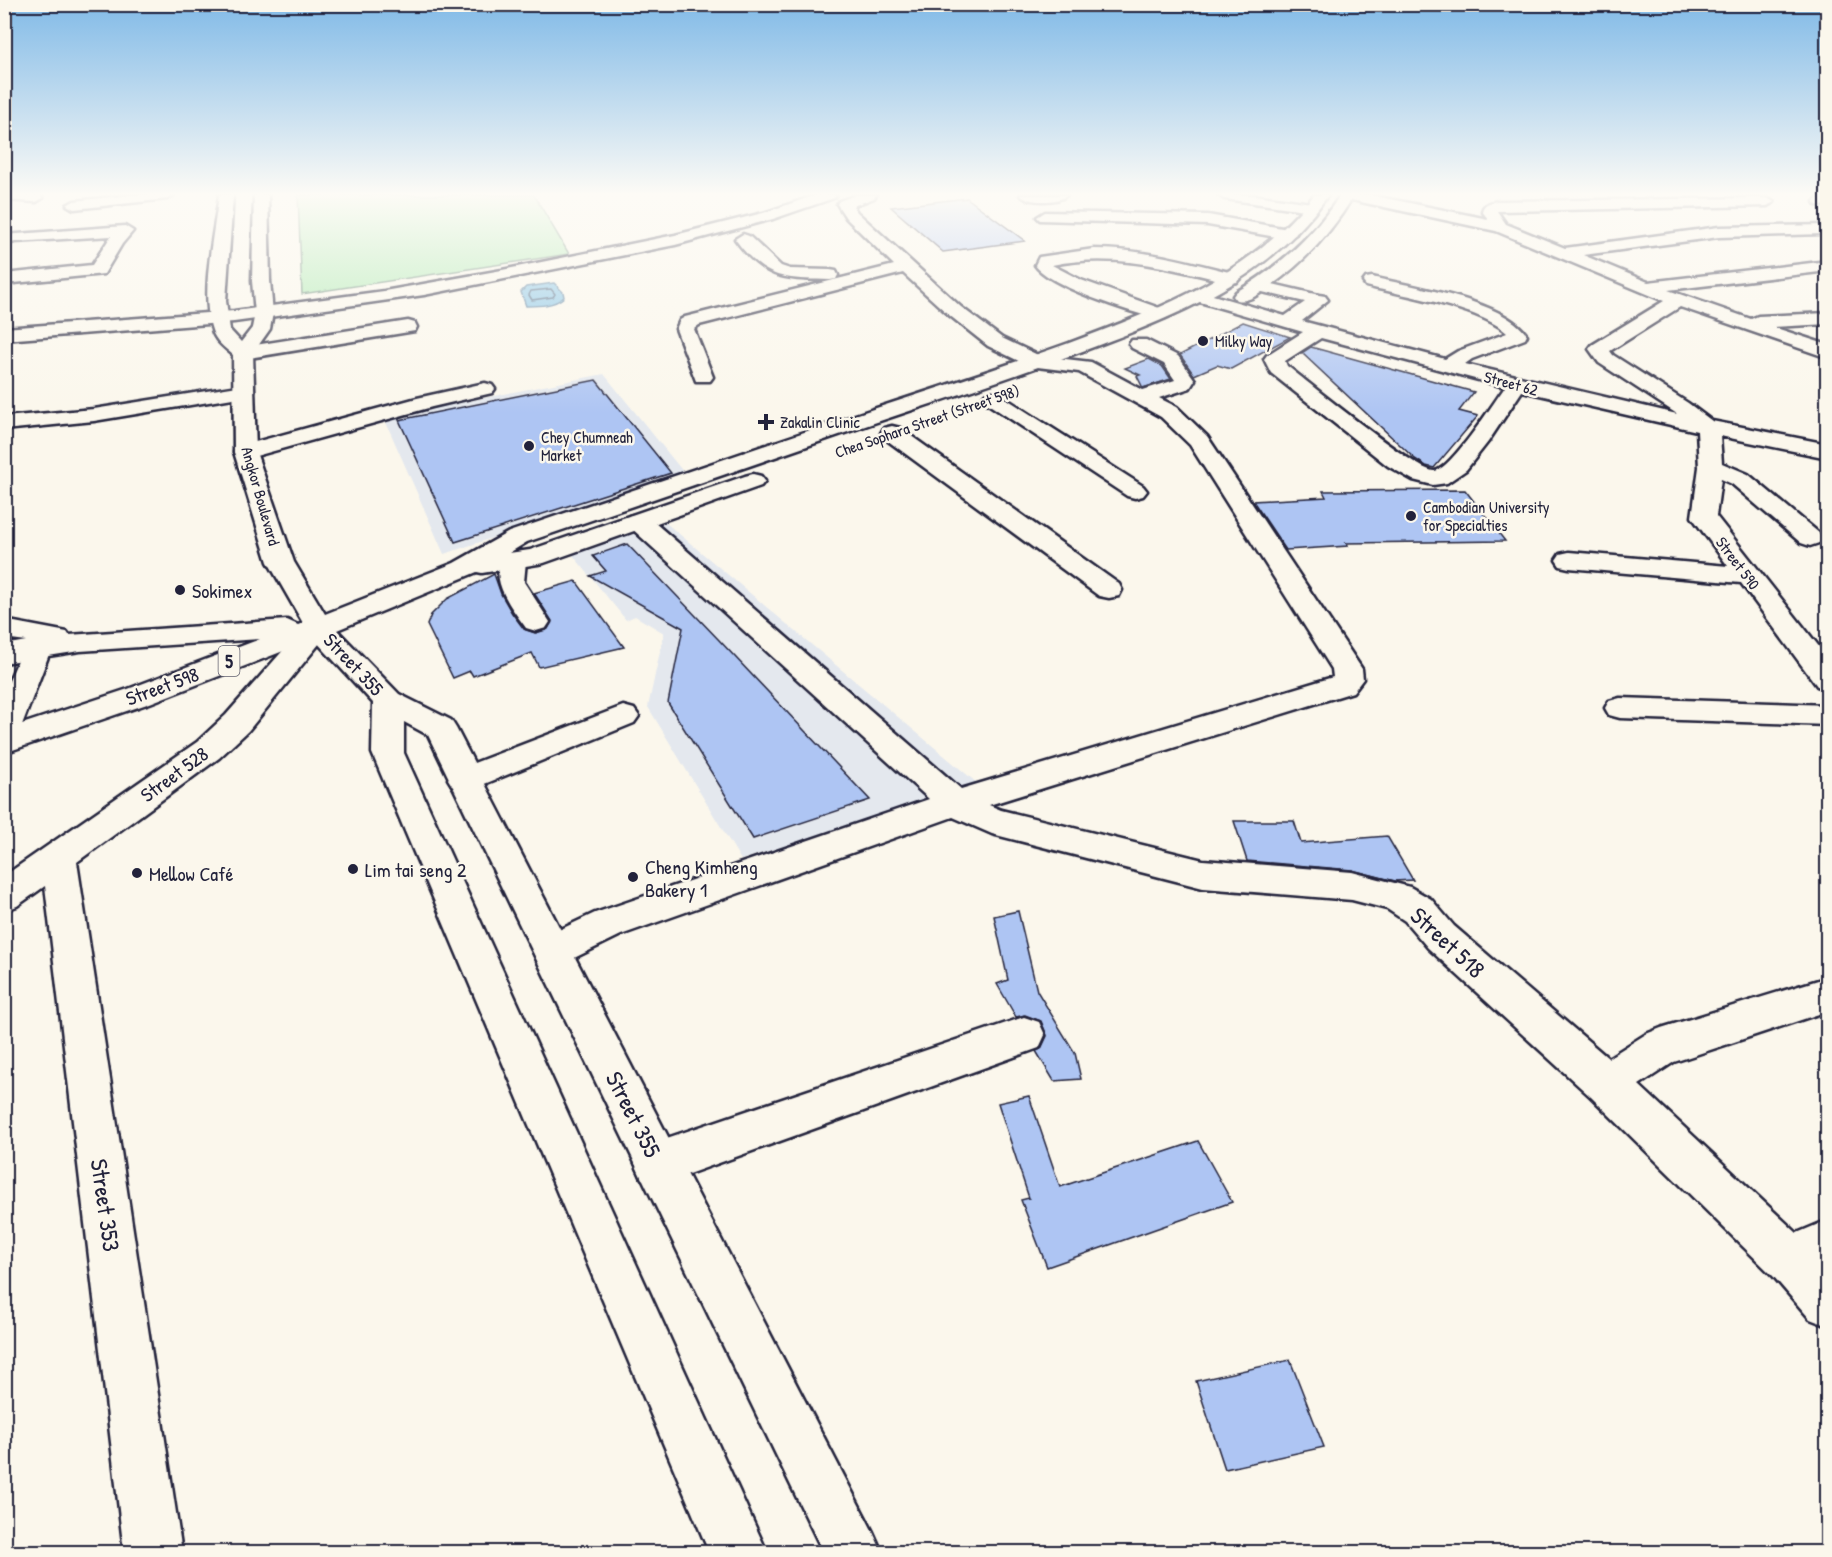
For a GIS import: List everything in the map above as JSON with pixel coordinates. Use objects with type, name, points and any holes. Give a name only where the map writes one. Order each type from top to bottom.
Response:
[{"type":"street","points":[[4,279],[93,272],[102,268]]},
{"type":"street","points":[[220,268],[218,286],[221,333],[243,353]]},
{"type":"street","points":[[243,353],[261,329],[264,313],[261,268]]},
{"type":"street","points":[[4,334],[264,313],[357,300],[534,268]]},
{"type":"street","points":[[773,268],[789,274],[865,276]]},
{"type":"street","points":[[703,377],[685,329],[687,324],[903,268]]},
{"type":"street","points":[[907,268],[955,311],[995,342],[1040,371]]},
{"type":"street","points":[[1045,268],[1075,284],[1159,314]]},
{"type":"street","points":[[1190,268],[1231,278]]},
{"type":"street","name":"Chea Sophara Street (Street 598)","points":[[319,627],[463,569],[518,537],[1040,371],[1199,296],[1247,268]]},
{"type":"street","points":[[1206,315],[1260,286],[1287,268]]},
{"type":"street","points":[[1597,268],[1678,300],[1827,352]]},
{"type":"street","points":[[1644,287],[1813,268]]},
{"type":"street","points":[[1372,282],[1489,313],[1514,325],[1517,330],[1518,335],[1465,355],[1449,366]]},
{"type":"street","points":[[1260,286],[1319,300],[1288,322]]},
{"type":"street","name":"Street 62","points":[[1199,296],[1516,385],[1708,429],[1827,451]]},
{"type":"street","points":[[1678,300],[1599,349],[1606,359],[1681,407],[1708,429]]},
{"type":"street","points":[[1742,322],[1827,318]]},
{"type":"street","points":[[243,353],[408,327]]},
{"type":"street","points":[[1320,330],[1274,359],[1278,369],[1396,461],[1417,474],[1440,478],[1446,476],[1461,463],[1516,385]]},
{"type":"street","name":"Chea Sophara Street (Street 598)","points":[[1040,371],[1084,366],[1157,336]]},
{"type":"street","points":[[1138,345],[1172,360],[1185,380],[1183,384],[1141,397]]},
{"type":"street","name":"Angkor Boulevard","points":[[243,353],[245,452],[281,562],[319,627]]},
{"type":"street","points":[[552,951],[608,924],[955,803],[1341,685],[1348,679],[1347,669],[1199,441],[1169,412],[1084,366]]},
{"type":"street","points":[[245,452],[306,438],[434,400],[485,389]]},
{"type":"street","points":[[4,424],[94,415],[244,391]]},
{"type":"street","name":"Chea Sophara Street (Street 598)","points":[[815,460],[1002,394],[1135,491]]},
{"type":"street","name":"Street 590","points":[[1708,429],[1711,467],[1704,517],[1827,679]]},
{"type":"street","points":[[892,433],[1109,590]]},
{"type":"street","points":[[1711,467],[1740,479],[1810,538]]},
{"type":"street","name":"Chea Sophara Street (Street 598)","points":[[463,569],[535,557],[770,475]]},
{"type":"street","name":"Street 518","points":[[638,521],[955,803],[992,820],[1203,874],[1352,886],[1397,897],[1418,910],[1441,937],[1606,1083],[1809,1252],[1827,1301]]},
{"type":"street","points":[[1569,560],[1748,576]]},
{"type":"street","points":[[513,561],[511,582],[536,622]]},
{"type":"street","points":[[4,654],[80,642],[319,627]]},
{"type":"street","name":"Street 355","points":[[319,627],[388,701],[440,728],[853,1552]]},
{"type":"street","name":"Street 598","points":[[4,742],[139,696],[319,627]]},
{"type":"street","name":"Street 528","points":[[4,896],[208,750],[237,723],[319,627]]},
{"type":"street","points":[[4,629],[80,642]]},
{"type":"street","points":[[4,730],[37,649]]},
{"type":"street","name":"Street 355","points":[[388,701],[388,753],[738,1552]]},
{"type":"street","points":[[1620,708],[1827,715]]},
{"type":"street","points":[[465,778],[623,716]]},
{"type":"street","name":"Street 353","points":[[59,858],[153,1552]]},
{"type":"street","points":[[1606,1083],[1661,1047],[1827,994]]},
{"type":"street","points":[[658,1163],[1024,1035]]},
{"type":"shaded area","name":"Chey Chumneah Market","points":[[604,374],[685,474],[444,554],[384,418]]},
{"type":"shaded area","points":[[666,523],[977,783],[741,860],[648,707],[664,633],[635,616],[626,620],[572,554]]},
{"type":"green space","points":[[301,268],[478,268],[302,294]]},
{"type":"water","points":[[554,283],[563,292],[564,297],[551,304],[526,306],[521,292],[526,287]]},
{"type":"building","points":[[1243,322],[1290,337],[1231,369],[1217,365],[1194,375],[1180,355]]},
{"type":"building","points":[[1311,347],[1474,392],[1459,411],[1478,416],[1434,468],[1426,466],[1415,459],[1302,353]]},
{"type":"building","points":[[1149,359],[1162,366],[1171,379],[1143,388],[1137,376],[1140,375],[1125,368]]},
{"type":"building","name":"Chey Chumneah Market","points":[[596,380],[671,473],[455,542],[399,420]]},
{"type":"building","name":"Cambodian University for Specialties","points":[[1465,490],[1505,541],[1346,543],[1348,546],[1286,550],[1253,501],[1326,497],[1323,491]]},
{"type":"building","points":[[627,544],[870,800],[753,839],[668,703],[683,628],[590,576],[606,571],[593,556]]},
{"type":"building","points":[[494,574],[501,594],[512,613],[524,629],[535,633],[548,629],[552,621],[534,593],[576,581],[624,647],[539,667],[532,653],[473,676],[470,671],[453,678],[427,625],[431,615],[447,599]]},
{"type":"building","points":[[1234,821],[1294,821],[1301,843],[1387,836],[1413,880],[1395,881],[1352,870],[1247,861]]},
{"type":"building","points":[[1018,911],[1037,991],[1075,1053],[1081,1079],[1054,1081],[1036,1051],[1041,1049],[1047,1036],[1041,1021],[1025,1015],[1016,1017],[997,984],[1008,980],[994,916]]},
{"type":"building","points":[[1029,1096],[1060,1187],[1198,1141],[1232,1202],[1047,1267],[1021,1200],[1029,1198],[998,1103]]},
{"type":"building","points":[[1290,1360],[1324,1447],[1225,1469],[1196,1381]]},
{"type":"place","name":"Milky Way","points":[[1203,341]]},
{"type":"place","name":"Zakalin Clinic","points":[[766,422]]},
{"type":"place","name":"Chey Chumneah Market","points":[[529,446]]},
{"type":"place","name":"Cambodian University for Specialties","points":[[1411,516]]},
{"type":"place","name":"Sokimex","points":[[180,590]]},
{"type":"place","name":"Lim tai seng 2","points":[[353,869]]},
{"type":"place","name":"Mellow Café","points":[[137,873]]},
{"type":"place","name":"Cheng Kimheng Bakery 1","points":[[633,877]]}]
